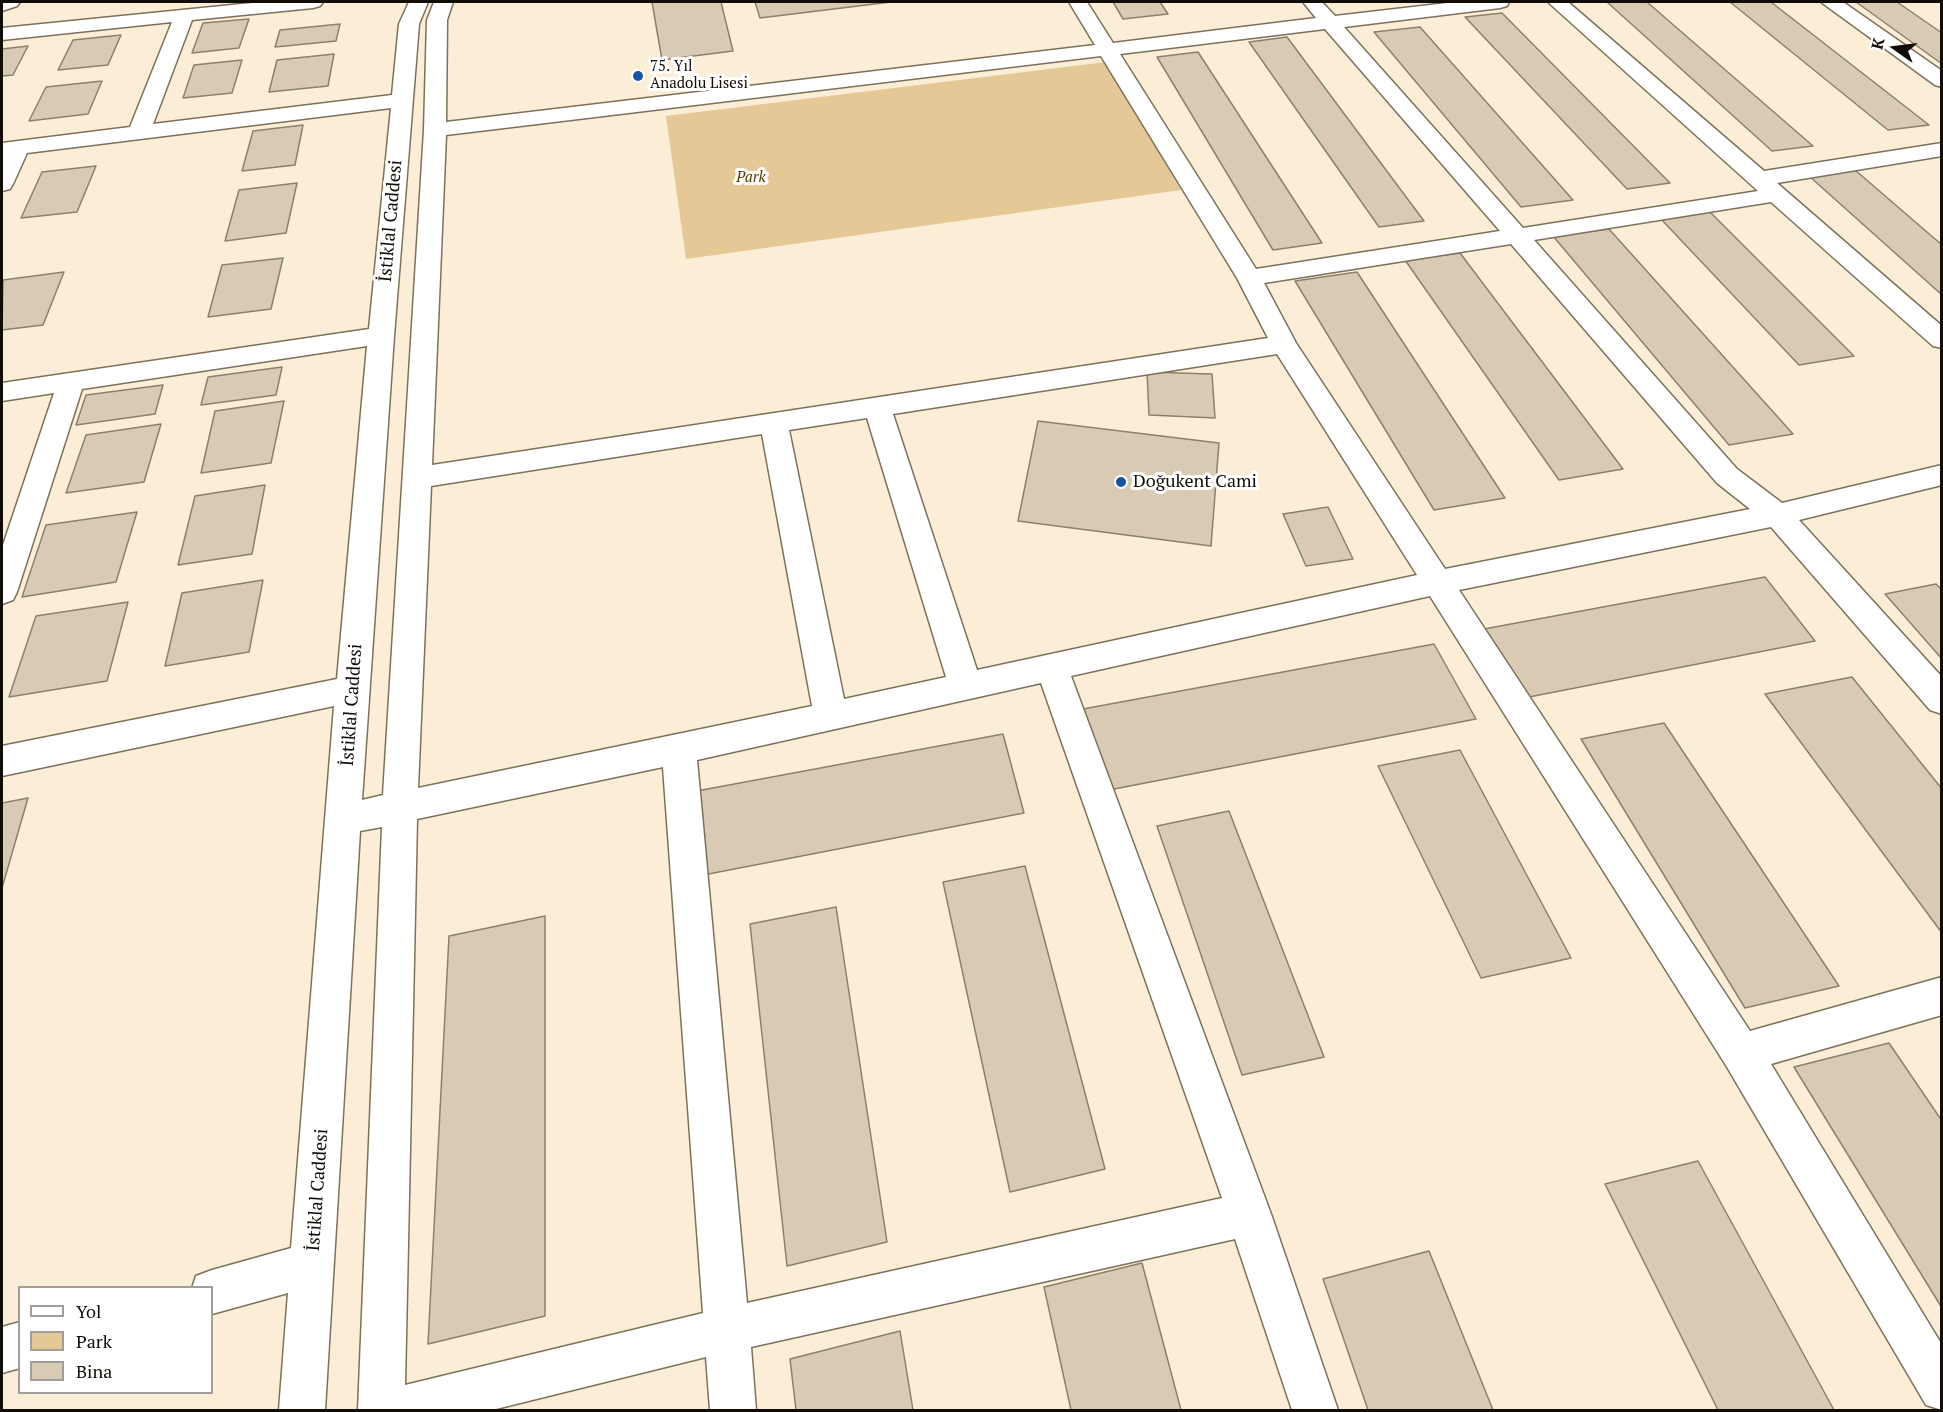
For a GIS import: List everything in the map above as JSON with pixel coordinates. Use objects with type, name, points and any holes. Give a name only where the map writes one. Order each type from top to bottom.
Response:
[{"type":"street","points":[[2,5],[10,2]]},
{"type":"street","points":[[2,34],[313,2]]},
{"type":"street","name":"İstiklal Caddesi","points":[[302,1410],[352,689],[381,336],[410,24],[418,2]]},
{"type":"street","name":"İstiklal Caddesi","points":[[381,1410],[400,808],[435,130],[437,20],[443,2]]},
{"type":"street","points":[[1078,2],[1249,278],[1284,344],[1741,1053],[1941,1389]]},
{"type":"street","points":[[1312,2],[1519,235],[1727,476],[1777,515],[1941,700]]},
{"type":"street","points":[[435,130],[1108,51],[1500,2]]},
{"type":"street","points":[[1557,2],[1941,340]]},
{"type":"street","points":[[1831,2],[1941,81]]},
{"type":"street","points":[[139,132],[184,16]]},
{"type":"street","points":[[2,184],[10,148],[402,100]]},
{"type":"street","points":[[1249,278],[1519,235],[1767,187],[1941,149]]},
{"type":"street","points":[[2,393],[381,336]]},
{"type":"street","points":[[417,478],[1284,344]]},
{"type":"street","points":[[2,591],[72,382]]},
{"type":"street","points":[[877,407],[966,687]]},
{"type":"street","points":[[774,423],[831,716]]},
{"type":"street","points":[[344,819],[1052,669],[1439,582],[1777,515],[1941,475]]},
{"type":"street","points":[[1052,669],[1250,1214],[1315,1410]]},
{"type":"street","points":[[2,761],[352,689]]},
{"type":"street","points":[[678,749],[733,1410]]},
{"type":"street","points":[[1741,1053],[1941,996]]},
{"type":"street","points":[[400,1410],[725,1330],[1250,1214]]},
{"type":"street","points":[[213,1292],[313,1264]]},
{"type":"street","points":[[2,1350],[18,1346]]},
{"type":"green space","name":"Park","points":[[1106,62],[1181,190],[686,259],[666,116]]},
{"type":"building","points":[[652,2],[721,2],[733,51],[662,60]]},
{"type":"building","points":[[755,2],[891,2],[760,18]]},
{"type":"building","points":[[1113,2],[1160,2],[1168,14],[1123,19]]},
{"type":"building","points":[[1607,2],[1647,2],[1813,146],[1772,151]]},
{"type":"building","points":[[1730,2],[1771,2],[1929,125],[1888,130]]},
{"type":"building","points":[[1856,2],[1897,2],[1942,33],[1942,64]]},
{"type":"building","points":[[1502,13],[1670,183],[1627,189],[1465,17]]},
{"type":"building","points":[[249,19],[239,48],[192,53],[203,23]]},
{"type":"building","points":[[340,24],[336,41],[275,47],[280,30]]},
{"type":"building","points":[[1420,27],[1573,200],[1521,207],[1374,32]]},
{"type":"building","points":[[121,35],[108,65],[58,70],[73,40]]},
{"type":"building","points":[[1287,37],[1424,221],[1379,227],[1249,42]]},
{"type":"building","points":[[28,46],[13,75],[2,76],[2,49]]},
{"type":"building","points":[[1198,52],[1322,243],[1273,250],[1157,57]]},
{"type":"building","points":[[334,54],[328,86],[269,92],[277,60]]},
{"type":"building","points":[[242,60],[232,93],[183,98],[194,65]]},
{"type":"building","points":[[102,81],[88,114],[29,121],[46,87]]},
{"type":"building","points":[[303,125],[295,165],[242,171],[253,131]]},
{"type":"building","points":[[96,166],[77,212],[21,218],[42,172]]},
{"type":"building","points":[[1855,170],[1942,245],[1942,295],[1809,176]]},
{"type":"building","points":[[297,183],[286,233],[225,241],[239,190]]},
{"type":"building","points":[[1709,211],[1854,356],[1799,365],[1660,218]]},
{"type":"building","points":[[1609,229],[1793,434],[1729,445],[1553,236]]},
{"type":"building","points":[[1460,253],[1623,469],[1559,480],[1405,260]]},
{"type":"building","points":[[283,258],[271,309],[208,317],[222,265]]},
{"type":"building","points":[[64,272],[43,325],[2,330],[3,280]]},
{"type":"building","points":[[1357,272],[1505,498],[1434,510],[1295,281]]},
{"type":"building","points":[[282,367],[276,395],[201,405],[208,377]]},
{"type":"building","points":[[1147,372],[1212,374],[1215,418],[1149,415]]},
{"type":"building","points":[[163,385],[155,414],[76,425],[86,395]]},
{"type":"building","points":[[284,401],[271,463],[201,473],[215,411]]},
{"type":"building","name":"Doğukent Cami","points":[[1038,421],[1219,443],[1211,546],[1018,521]]},
{"type":"building","points":[[161,424],[144,482],[66,493],[86,435]]},
{"type":"building","points":[[265,485],[252,554],[178,565],[195,496]]},
{"type":"building","points":[[1328,507],[1353,559],[1306,566],[1283,514]]},
{"type":"building","points":[[137,512],[116,582],[22,597],[46,525]]},
{"type":"building","points":[[1765,577],[1815,641],[1524,698],[1484,629]]},
{"type":"building","points":[[263,580],[249,652],[165,666],[182,593]]},
{"type":"building","points":[[1936,584],[1942,590],[1942,659],[1885,594]]},
{"type":"building","points":[[128,602],[107,681],[9,697],[36,616]]},
{"type":"building","points":[[1434,644],[1476,719],[1109,790],[1083,709]]},
{"type":"building","points":[[1852,677],[1942,789],[1942,933],[1765,694]]},
{"type":"building","points":[[1664,723],[1839,986],[1745,1008],[1581,739]]},
{"type":"building","points":[[1003,734],[1024,813],[693,877],[686,793]]},
{"type":"building","points":[[1460,750],[1571,958],[1481,978],[1378,766]]},
{"type":"building","points":[[28,798],[2,888],[2,803]]},
{"type":"building","points":[[1229,811],[1324,1057],[1242,1075],[1157,826]]},
{"type":"building","points":[[1025,866],[1105,1169],[1010,1192],[943,882]]},
{"type":"building","points":[[836,907],[887,1242],[787,1266],[750,924]]},
{"type":"building","points":[[545,916],[545,1316],[428,1344],[449,936]]},
{"type":"building","points":[[1889,1043],[1942,1121],[1942,1308],[1794,1067]]},
{"type":"building","points":[[1698,1161],[1834,1410],[1718,1410],[1605,1184]]},
{"type":"building","points":[[1429,1251],[1493,1410],[1368,1410],[1323,1279]]},
{"type":"building","points":[[1142,1263],[1181,1410],[1071,1410],[1044,1287]]},
{"type":"building","points":[[900,1331],[913,1410],[796,1410],[790,1359]]},
{"type":"place","name":"75. Yıl Anadolu Lisesi","points":[[638,76]]},
{"type":"place","name":"Doğukent Cami","points":[[1121,482]]}]
